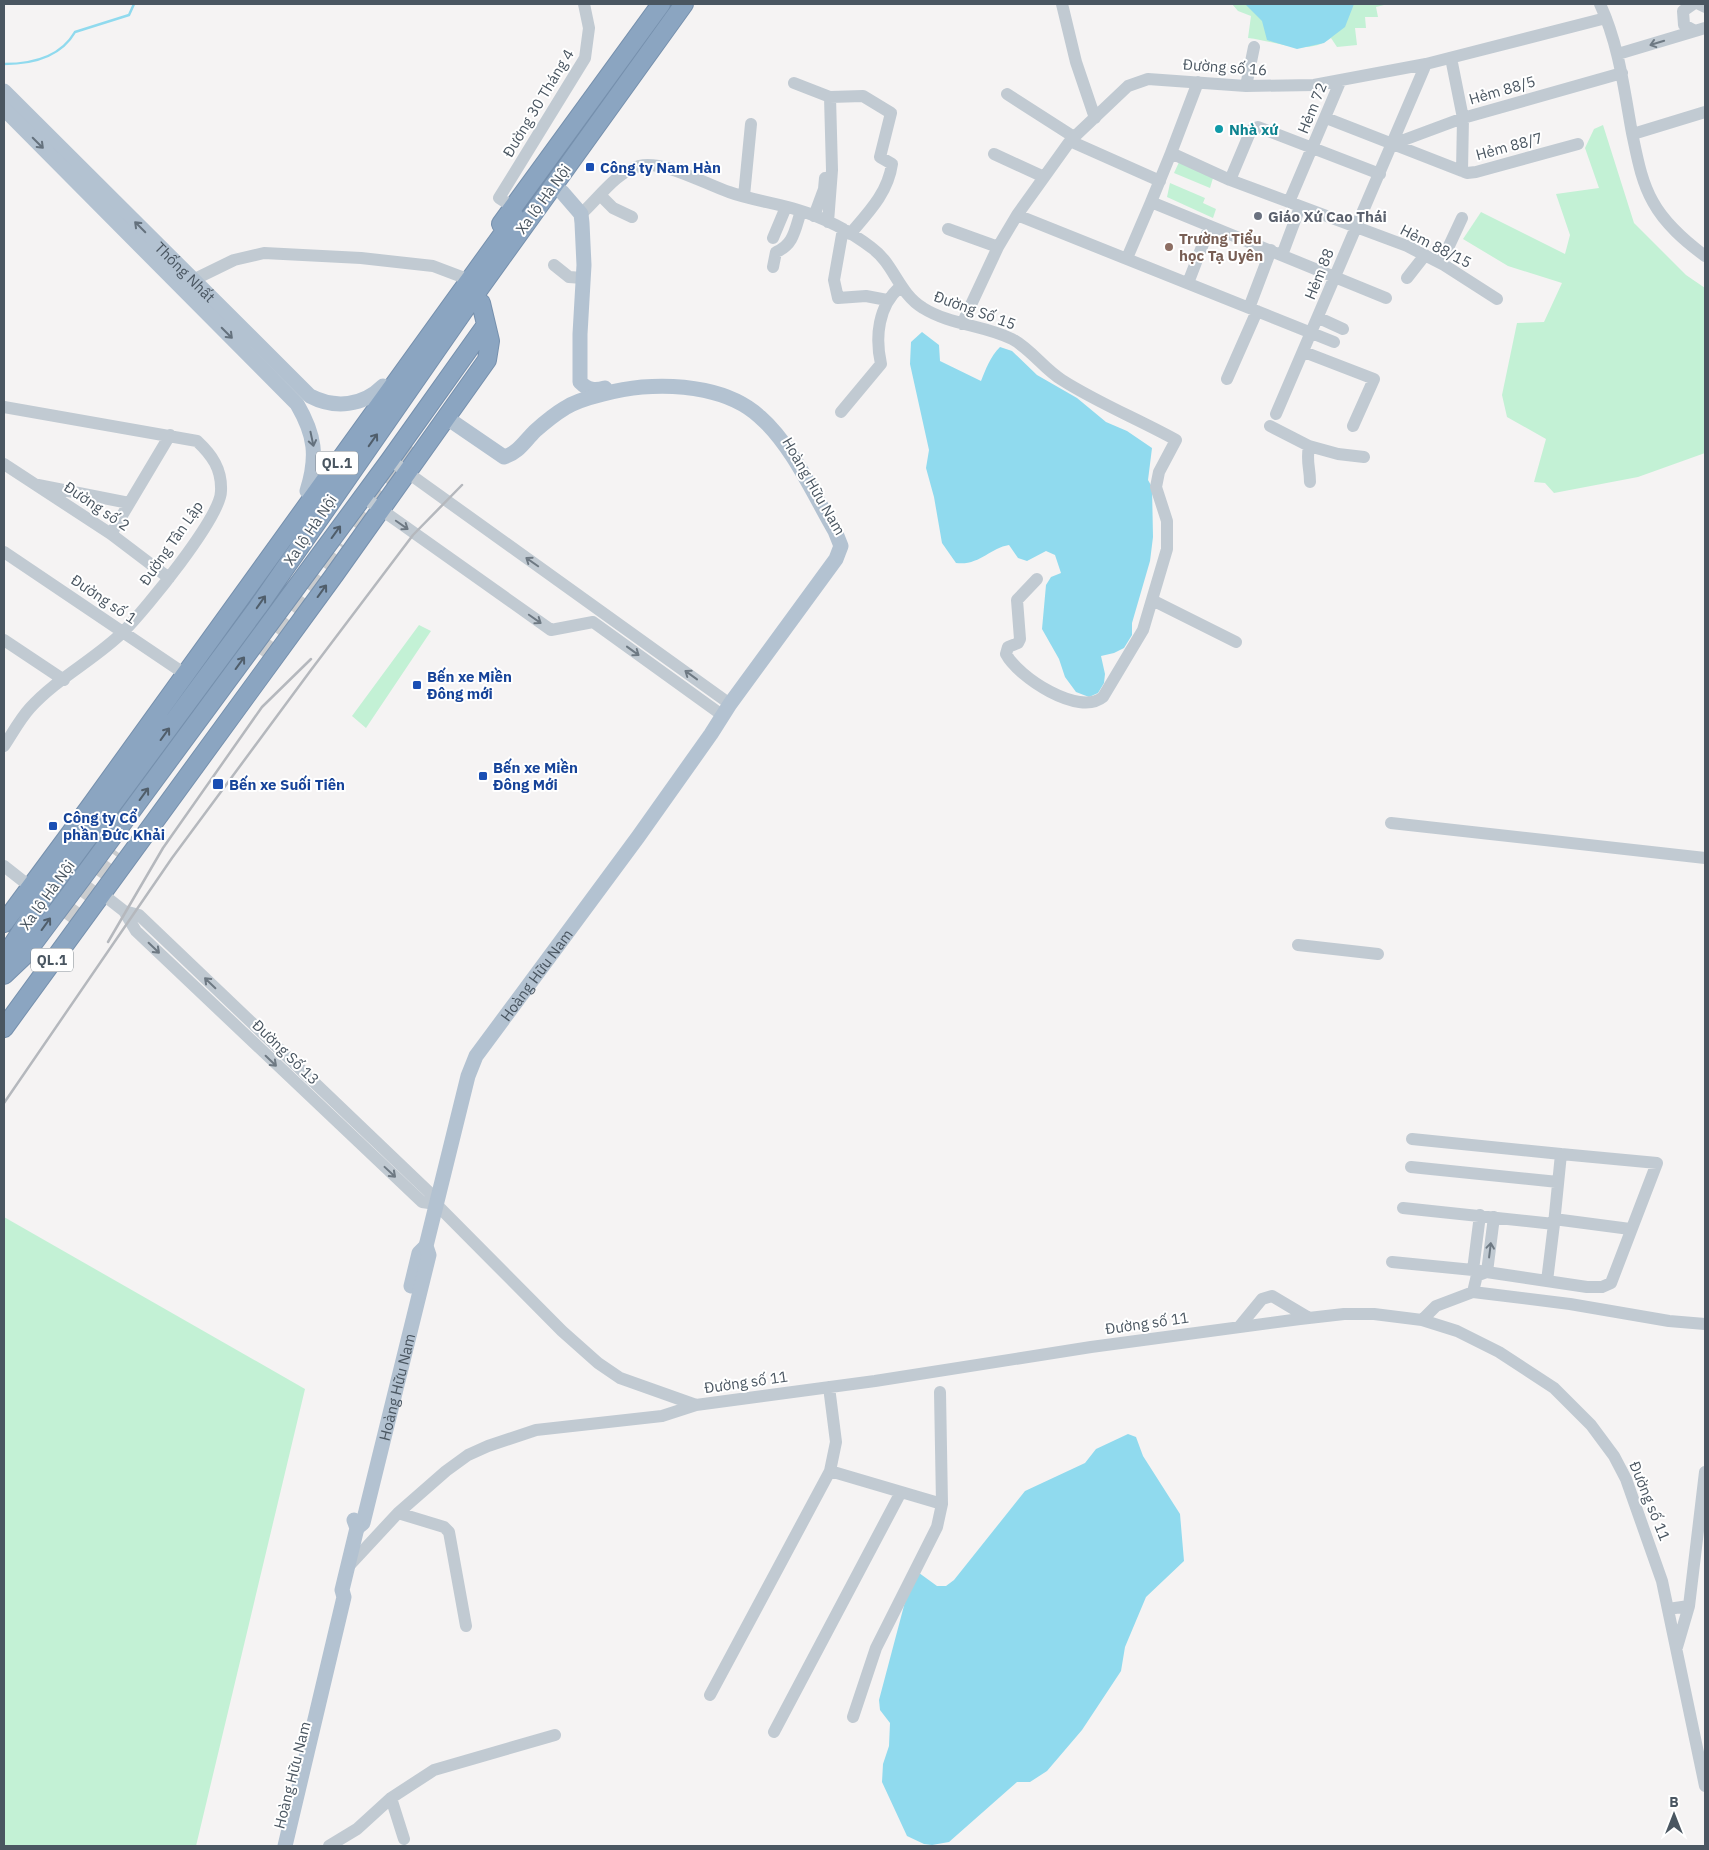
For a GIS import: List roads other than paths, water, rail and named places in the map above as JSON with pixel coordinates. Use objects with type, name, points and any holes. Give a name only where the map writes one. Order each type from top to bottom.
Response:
[{"type":"highway","name":"Xa lộ Hà Nội","points":[[4,958],[39,904],[258,607],[472,289],[517,208],[661,4]]},
{"type":"highway","name":"Xa lộ Hà Nội","points":[[517,208],[670,4]]},
{"type":"highway","name":"Xa lộ Hà Nội","points":[[584,152],[684,4]]},
{"type":"highway","name":"Xa lộ Hà Nội","points":[[256,567],[307,491],[472,289],[558,188],[698,4]]},
{"type":"highway","name":"Xa lộ Hà Nội","points":[[4,923],[256,567],[346,445],[383,386],[472,289]]},
{"type":"highway","name":"QL.1","points":[[4,1028],[487,360],[488,333],[472,289]]},
{"type":"highway","name":"Xa lộ Hà Nội","points":[[4,975],[23,957],[362,496],[488,333]]},
{"type":"highway","points":[[417,443],[488,333]]},
{"type":"highway","points":[[343,545],[356,528]]},
{"type":"highway","points":[[119,853],[262,656]]},
{"type":"highway","name":"Xa lộ Hà Nội","points":[[4,908],[181,672]]},
{"type":"highway","points":[[67,866],[101,893]]},
{"type":"highway","name":"QL.1","points":[[4,1013],[69,922]]},
{"type":"main road","name":"Thống Nhất","points":[[6,101],[194,280],[294,391],[313,441],[314,461],[307,491]]},
{"type":"main road","name":"Thống Nhất","points":[[6,101],[294,391],[317,400],[340,405],[364,400],[383,386]]},
{"type":"main road","points":[[558,188],[581,214]]},
{"type":"main road","name":"Hoàng Hữu Nam","points":[[581,214],[583,278],[580,382],[587,389],[597,390],[634,381],[680,380],[726,391],[746,399],[764,413],[792,443],[845,536],[847,546],[841,562],[728,720],[712,734]]},
{"type":"main road","name":"Hoàng Hữu Nam","points":[[285,1846],[344,1597],[342,1590],[357,1528],[354,1521],[416,1263],[419,1253],[426,1246],[468,1076],[476,1056],[712,734],[726,710],[836,559],[841,546],[839,538],[786,449],[760,416],[742,404],[703,390],[680,386],[636,388],[584,399],[565,408],[536,430],[514,454],[504,457],[446,418]]},
{"type":"main road","name":"Hoàng Hữu Nam","points":[[275,1846],[336,1595],[342,1590]]},
{"type":"street","name":"Đường 30 Tháng 4","points":[[517,208],[499,198],[585,58],[588,28],[584,4]]},
{"type":"street","points":[[1062,4],[1076,62],[1095,118]]},
{"type":"street","points":[[1600,4],[1618,54],[1638,162],[1652,201],[1681,237],[1705,256]]},
{"type":"street","points":[[1693,4],[1683,11],[1682,20],[1687,28],[1700,29]]},
{"type":"street","points":[[1701,4],[1705,7]]},
{"type":"street","name":"Đường số 16","points":[[962,324],[998,247],[1017,215],[1044,177],[1072,139],[1128,86],[1140,80],[1168,79],[1246,86],[1301,86],[1340,82],[1451,58],[1606,18]]},
{"type":"street","points":[[1618,54],[1700,29]]},
{"type":"street","points":[[1246,86],[1254,47]]},
{"type":"street","points":[[1451,58],[1463,118],[1462,171]]},
{"type":"street","name":"Hẻm 88","points":[[1276,414],[1319,318],[1356,227],[1394,144],[1426,64]]},
{"type":"street","name":"Hẻm 88/5","points":[[1394,144],[1463,118],[1622,73]]},
{"type":"street","points":[[1127,258],[1152,202],[1198,82]]},
{"type":"street","name":"Hẻm 72","points":[[1227,379],[1340,82]]},
{"type":"street","points":[[794,83],[830,97],[863,96],[890,111],[892,118],[880,157],[893,166],[884,191],[846,231],[834,280],[838,298],[866,296],[887,300]]},
{"type":"street","points":[[1007,94],[1072,139],[1160,181]]},
{"type":"street","points":[[828,222],[832,170],[830,97]]},
{"type":"street","points":[[1633,134],[1705,112]]},
{"type":"street","name":"Hẻm 88/7","points":[[1326,118],[1462,171],[1476,172],[1578,144]]},
{"type":"street","points":[[744,196],[751,124]]},
{"type":"street","points":[[1230,180],[1254,128],[1262,128],[1380,174]]},
{"type":"street","points":[[994,154],[1044,177]]},
{"type":"street","name":"Hẻm 88/15","points":[[1171,154],[1230,180],[1425,255],[1441,263],[1497,299]]},
{"type":"street","name":"Đường Số 15","points":[[581,214],[621,176],[639,166],[646,165],[671,170],[744,196],[801,211],[846,231],[874,250],[884,259],[900,287],[921,308],[962,324],[1013,340],[1050,372],[1083,393],[1176,440],[1157,480],[1157,496],[1167,521],[1167,549],[1143,630],[1103,697],[1093,703],[1084,703],[1048,691],[1022,672],[1006,654],[1008,647],[1018,642],[1020,638],[1017,600],[1037,579]]},
{"type":"street","points":[[814,216],[824,189],[825,173]]},
{"type":"street","points":[[601,196],[613,208],[632,217]]},
{"type":"street","points":[[1152,202],[1386,298]]},
{"type":"street","points":[[774,238],[786,207]]},
{"type":"street","points":[[773,267],[776,252],[786,248],[790,242],[801,211]]},
{"type":"street","points":[[1017,215],[1334,342]]},
{"type":"street","points":[[1441,263],[1462,218]]},
{"type":"street","points":[[1188,283],[1210,226]]},
{"type":"street","points":[[948,229],[998,247]]},
{"type":"street","points":[[194,280],[234,260],[264,253],[362,258],[433,266],[472,289]]},
{"type":"street","points":[[1407,278],[1425,255]]},
{"type":"street","points":[[554,265],[569,277],[583,278]]},
{"type":"street","points":[[841,412],[881,364],[878,342],[880,325],[887,300],[900,287]]},
{"type":"street","points":[[1319,318],[1343,329]]},
{"type":"street","points":[[1304,352],[1374,379],[1352,426]]},
{"type":"street","name":"Đường Tân Lập","points":[[4,407],[197,441],[210,452],[217,464],[222,493],[214,512],[170,578],[124,631],[30,708],[4,746]]},
{"type":"street","points":[[1270,426],[1309,446],[1338,454],[1364,457]]},
{"type":"street","points":[[111,534],[170,435]]},
{"type":"street","points":[[1309,446],[1306,461],[1310,470],[1310,482]]},
{"type":"street","points":[[390,460],[726,710]]},
{"type":"street","name":"Đường số 2","points":[[4,464],[111,534],[170,578]]},
{"type":"street","points":[[34,484],[129,503]]},
{"type":"street","points":[[362,496],[550,630],[594,622],[726,710]]},
{"type":"street","name":"Đường số 1","points":[[4,552],[124,631],[181,672]]},
{"type":"street","points":[[1152,600],[1236,642]]},
{"type":"street","points":[[4,640],[64,680]]},
{"type":"street","points":[[1391,823],[1705,858]]},
{"type":"street","points":[[4,866],[24,881]]},
{"type":"street","name":"Đường Số 13","points":[[101,893],[124,911],[140,915],[430,1193],[436,1204],[562,1331],[598,1364],[620,1378],[696,1405]]},
{"type":"street","name":"Đường Số 13","points":[[124,911],[131,926],[422,1202],[436,1204]]},
{"type":"street","points":[[1298,945],[1378,954]]},
{"type":"street","points":[[219,1011],[228,1000]]},
{"type":"street","points":[[1392,1262],[1602,1287],[1611,1283],[1630,1229],[1657,1164],[1412,1139]]},
{"type":"street","points":[[1547,1281],[1561,1154]]},
{"type":"street","points":[[1411,1167],[1558,1182]]},
{"type":"street","points":[[1403,1208],[1630,1229]]},
{"type":"street","points":[[1479,1272],[1480,1215]]},
{"type":"street","points":[[1473,1292],[1494,1217]]},
{"type":"street","points":[[1570,1304],[1588,1286]]},
{"type":"street","points":[[1422,1320],[1436,1306],[1473,1292],[1570,1304],[1669,1321],[1705,1324]]},
{"type":"street","points":[[1239,1327],[1266,1296],[1272,1296],[1309,1318]]},
{"type":"street","name":"Đường số 11","points":[[347,1568],[421,1491],[468,1455],[504,1440],[536,1430],[662,1416],[696,1405],[829,1387],[1091,1347],[1309,1318],[1344,1314],[1374,1314],[1422,1320],[1457,1331],[1499,1352],[1554,1388],[1591,1425],[1614,1456],[1626,1479],[1656,1563],[1677,1649],[1705,1786]]},
{"type":"street","points":[[710,1695],[830,1471],[836,1442],[829,1387]]},
{"type":"street","points":[[853,1717],[876,1648],[937,1527],[942,1504],[940,1392]]},
{"type":"street","points":[[830,1471],[942,1504]]},
{"type":"street","points":[[1677,1649],[1689,1606],[1705,1472]]},
{"type":"street","points":[[774,1732],[901,1492]]},
{"type":"street","points":[[398,1513],[444,1527],[449,1532],[466,1626]]},
{"type":"street","points":[[357,1528],[366,1535],[377,1536]]},
{"type":"street","points":[[1668,1609],[1689,1606]]},
{"type":"street","points":[[329,1846],[357,1829],[391,1798],[434,1770],[555,1735]]},
{"type":"street","points":[[391,1798],[404,1839]]},
{"type":"water","points":[[1245,4],[1354,4],[1345,27],[1324,43],[1297,49],[1267,40],[1262,21]]},
{"type":"water","points":[[922,332],[939,345],[940,361],[981,381],[991,359],[1000,347],[1012,351],[1037,375],[1077,398],[1106,422],[1127,431],[1152,448],[1148,480],[1152,487],[1153,537],[1150,561],[1132,623],[1132,635],[1124,648],[1101,656],[1105,674],[1104,683],[1098,693],[1089,697],[1076,692],[1065,677],[1059,659],[1042,629],[1046,585],[1051,577],[1061,573],[1055,555],[1046,551],[1027,561],[1018,558],[1009,545],[971,562],[956,563],[942,543],[934,497],[926,468],[929,450],[910,364],[911,342]]},
{"type":"water","points":[[1128,1434],[1136,1437],[1143,1456],[1180,1514],[1184,1561],[1146,1597],[1125,1647],[1121,1671],[1082,1730],[1047,1771],[1030,1782],[1017,1782],[949,1842],[932,1845],[924,1844],[907,1836],[882,1782],[883,1764],[889,1746],[890,1723],[880,1710],[879,1700],[915,1570],[937,1586],[946,1586],[954,1580],[1025,1491],[1085,1463],[1096,1449]]},
{"type":"waterway","points":[[4,64],[34,61],[53,54],[69,41],[75,32],[129,15],[134,4]]},
{"type":"tunnel","points":[[356,528],[417,443]]},
{"type":"tunnel","points":[[262,656],[343,545]]},
{"type":"tunnel","points":[[69,922],[119,853]]},
{"type":"railway","points":[[4,1103],[172,858],[311,670],[413,535],[462,485]]},
{"type":"railway","points":[[108,942],[163,848],[262,707],[311,659]]},
{"type":"place","name":"Nhà xứ","points":[[1219,129]]},
{"type":"place","name":"Công ty Nam Hàn","points":[[590,167]]},
{"type":"place","name":"Giáo Xứ Cao Thái","points":[[1258,216]]},
{"type":"place","name":"Trường Tiểu học Tạ Uyên","points":[[1169,247]]},
{"type":"place","name":"Bến xe Miền Đông mới","points":[[417,685]]},
{"type":"place","name":"Bến xe Miền Đông Mới","points":[[483,776]]},
{"type":"place","name":"Bến xe Suối Tiên","points":[[218,784]]},
{"type":"place","name":"Công ty Cổ phần Đức Khải","points":[[53,826]]}]
